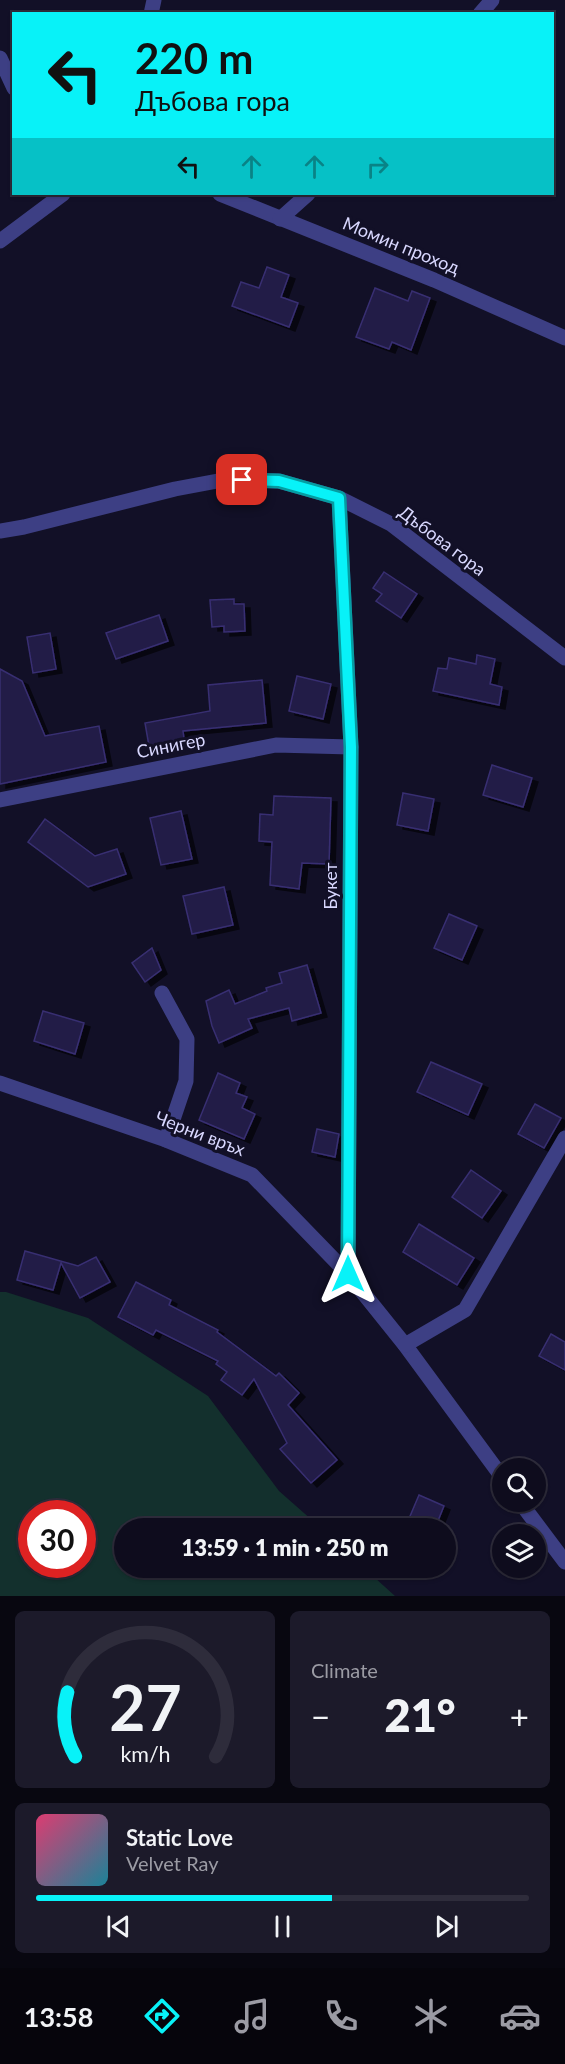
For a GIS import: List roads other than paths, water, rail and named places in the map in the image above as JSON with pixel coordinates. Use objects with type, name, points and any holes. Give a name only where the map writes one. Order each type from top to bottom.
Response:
[{"type":"street","points":[[482,12],[492,0]]},
{"type":"street","points":[[0,58],[12,84]]},
{"type":"street","points":[[0,241],[60,195]]},
{"type":"street","name":"Момин проход","points":[[222,195],[434,280],[565,338]]},
{"type":"street","points":[[280,219],[307,195]]},
{"type":"street","name":"Дъбова гора","points":[[0,531],[175,489],[223,480],[279,481],[339,498],[391,524],[565,658]]},
{"type":"street","name":"Букет","points":[[339,498],[351,747],[348,1274]]},
{"type":"street","name":"Синигер","points":[[0,800],[276,745],[351,747]]},
{"type":"street","points":[[162,993],[187,1039],[186,1081],[166,1140]]},
{"type":"street","name":"Черни връх","points":[[0,1083],[166,1140],[252,1175],[348,1274],[405,1345],[492,1464]]},
{"type":"street","points":[[405,1345],[465,1310],[565,1138]]},
{"type":"street","points":[[528,1512],[565,1562]]}]
